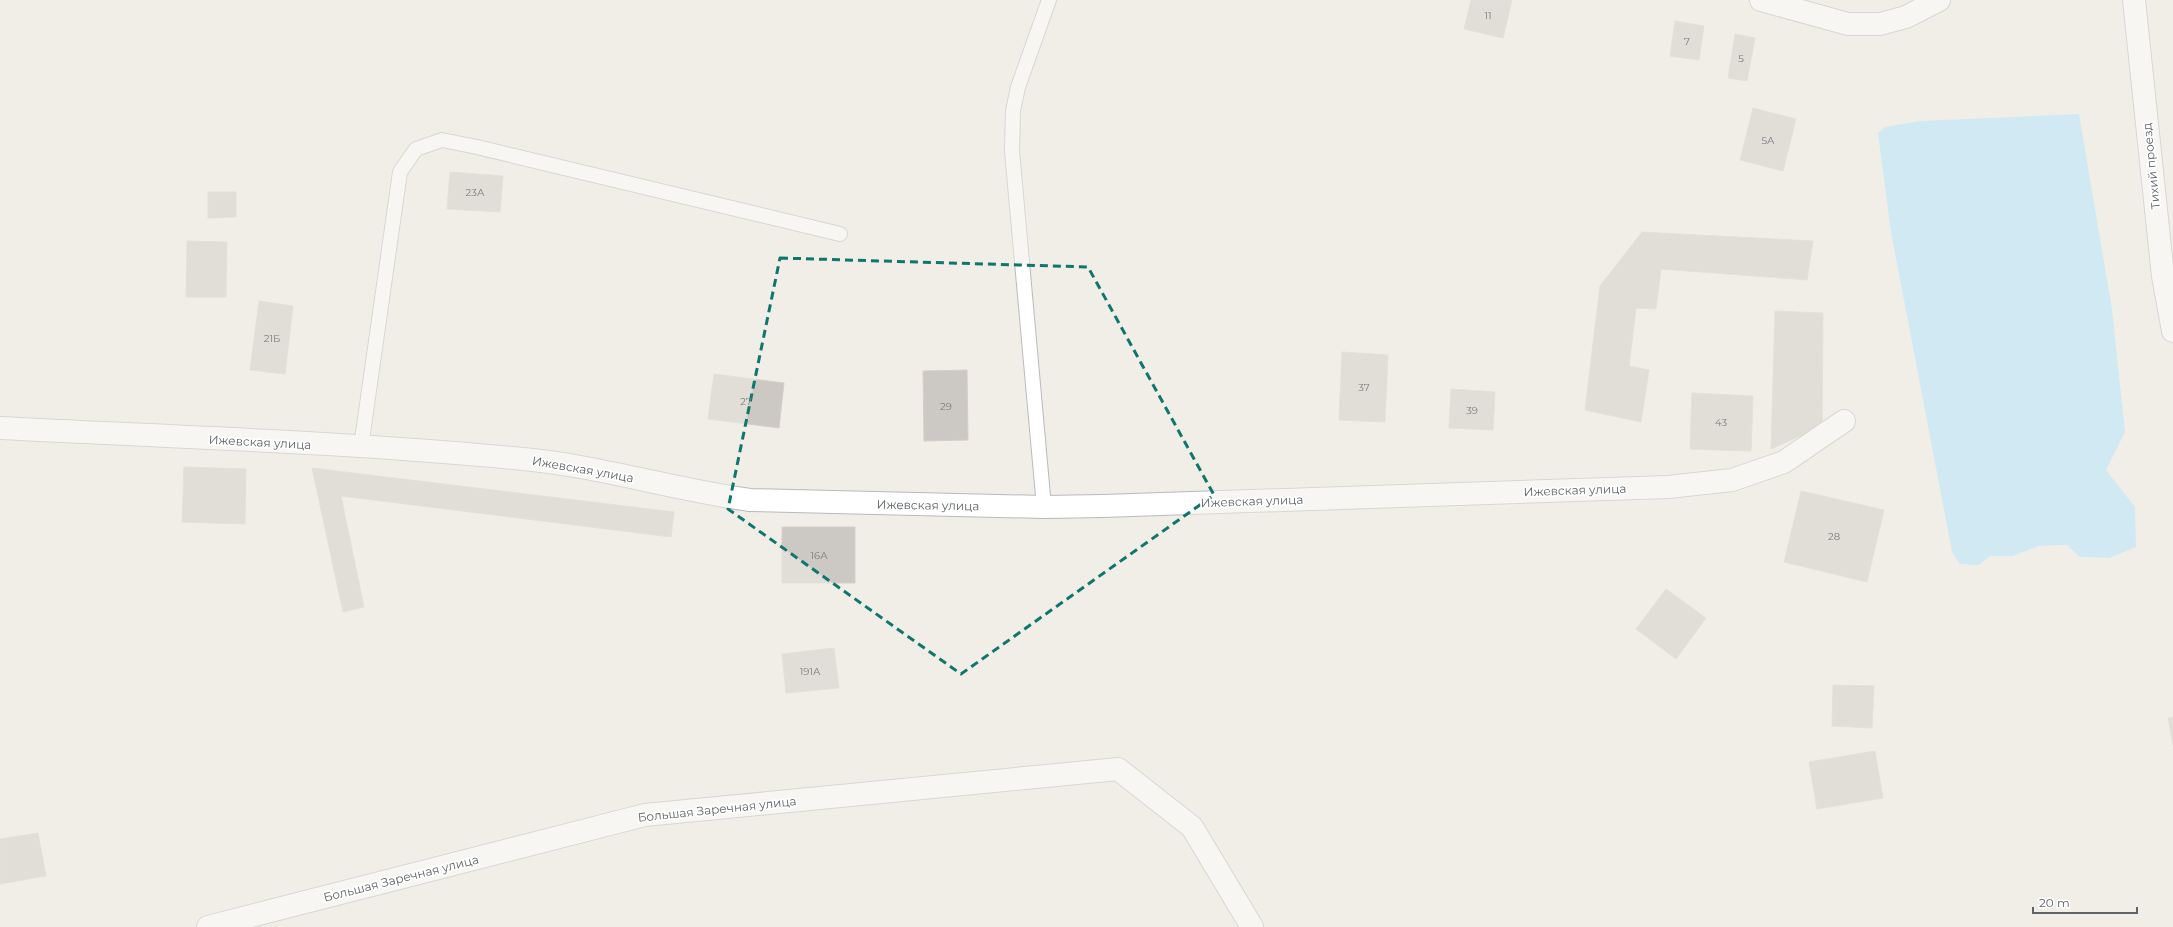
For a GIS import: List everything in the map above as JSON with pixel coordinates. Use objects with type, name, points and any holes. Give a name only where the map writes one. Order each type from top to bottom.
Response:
[{"type":"street","points":[[1761,0],[1848,24],[1880,24],[1906,17],[1939,0]]},
{"type":"street","name":"Тихий проезд","points":[[2134,0],[2162,276],[2173,331]]},
{"type":"street","name":"Ижевская улица","points":[[0,428],[361,447],[524,459],[604,470],[702,493],[750,500],[1044,507],[1668,487],[1732,480],[1784,462],[1844,421]]},
{"type":"street","name":"Большая Заречная улица","points":[[208,927],[645,815],[1118,769],[1192,827],[1252,927]]},
{"type":"lane","points":[[1044,507],[1012,151],[1013,111],[1018,87],[1048,0]]},
{"type":"lane","points":[[361,447],[400,172],[416,149],[442,140],[477,147],[840,234]]},
{"type":"highlighted area","points":[[780,258],[1088,267],[1214,495],[961,674],[728,509]]},
{"type":"water","points":[[2079,114],[2112,309],[2125,432],[2106,470],[2135,507],[2136,547],[2109,558],[2080,557],[2067,545],[2038,546],[2013,556],[1990,556],[1979,565],[1960,564],[1952,552],[1891,232],[1878,133],[1885,127],[1920,121]]},
{"type":"building","points":[[1471,0],[1512,0],[1503,38],[1464,29]]},
{"type":"building","points":[[1675,21],[1704,26],[1699,60],[1670,56]]},
{"type":"building","points":[[1735,34],[1755,38],[1747,81],[1728,78]]},
{"type":"building","points":[[1753,108],[1796,119],[1783,171],[1740,160]]},
{"type":"building","points":[[450,172],[503,176],[500,212],[447,209]]},
{"type":"building","points":[[208,192],[236,192],[236,217],[208,218]]},
{"type":"building","points":[[1642,232],[1813,241],[1807,280],[1661,269],[1656,309],[1636,308],[1629,366],[1649,370],[1641,422],[1585,410],[1600,286]]},
{"type":"building","points":[[187,241],[227,242],[226,297],[186,297]]},
{"type":"building","points":[[259,301],[293,306],[285,374],[250,370]]},
{"type":"building","points":[[1775,311],[1823,313],[1822,426],[1771,449]]},
{"type":"building","points":[[1342,352],[1388,355],[1385,422],[1339,420]]},
{"type":"building","points":[[967,370],[968,440],[924,441],[923,371]]},
{"type":"building","points":[[714,374],[784,383],[779,428],[708,419]]},
{"type":"building","points":[[1451,389],[1495,392],[1493,430],[1449,428]]},
{"type":"building","points":[[1692,393],[1753,396],[1751,451],[1690,449]]},
{"type":"building","points":[[184,467],[246,469],[245,524],[182,522]]},
{"type":"building","points":[[312,468],[674,512],[671,537],[341,496],[364,607],[343,612]]},
{"type":"building","points":[[1801,491],[1884,510],[1867,582],[1784,562]]},
{"type":"building","points":[[782,527],[855,527],[855,583],[782,583]]},
{"type":"building","points":[[1666,589],[1706,618],[1676,659],[1636,629]]},
{"type":"building","points":[[834,648],[839,688],[786,693],[782,654]]},
{"type":"building","points":[[1833,685],[1874,686],[1872,728],[1832,726]]},
{"type":"building","points":[[2173,717],[2173,745],[2168,718]]},
{"type":"building","points":[[1875,751],[1883,798],[1817,809],[1809,762]]},
{"type":"building","points":[[38,833],[46,876],[0,884],[0,839]]}]
